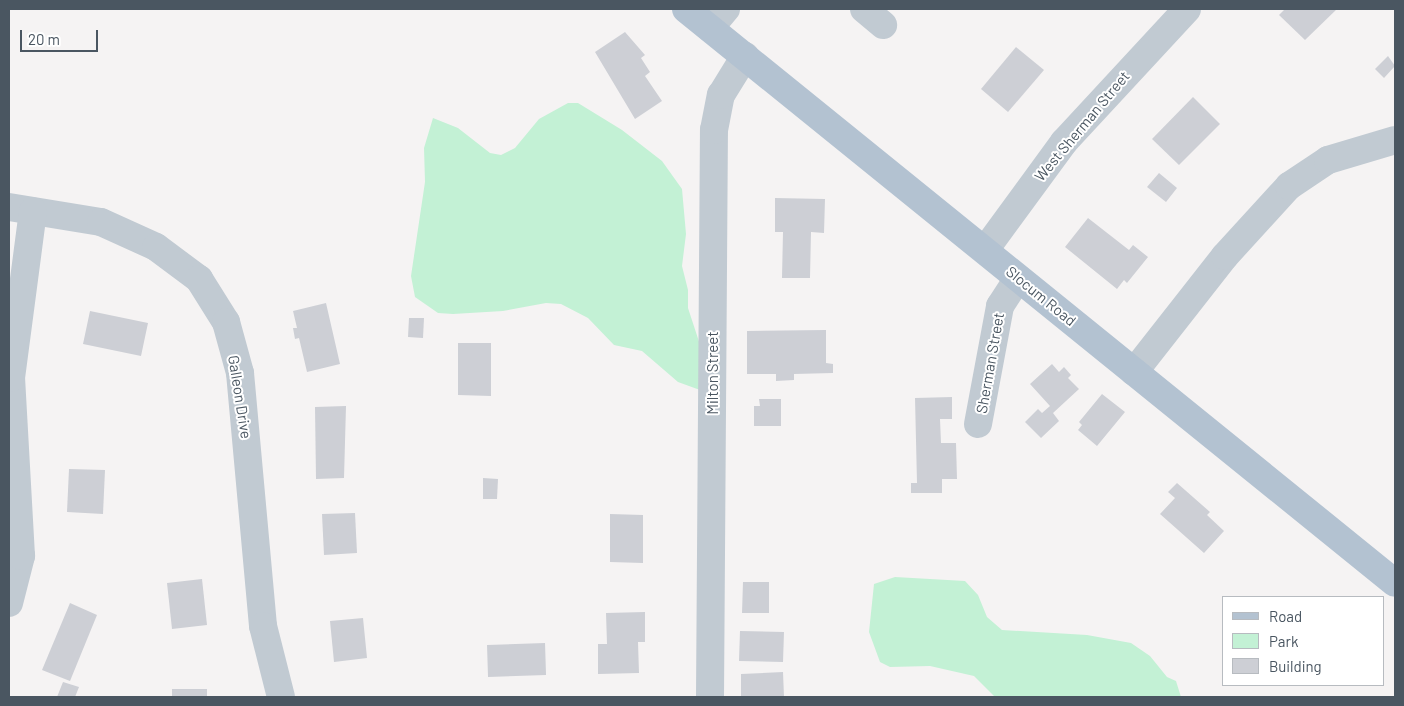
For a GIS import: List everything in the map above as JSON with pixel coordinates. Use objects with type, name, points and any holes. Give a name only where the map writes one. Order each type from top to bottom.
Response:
[{"type":"main road","name":"Slocum Road","points":[[686,9],[718,18],[745,56],[1395,583]]},
{"type":"street","name":"West Sherman Street","points":[[985,250],[1064,142],[1187,9]]},
{"type":"street","name":"Milton Street","points":[[710,697],[714,130],[722,95],[745,56]]},
{"type":"street","points":[[1134,372],[1225,256],[1289,186],[1328,160],[1395,140]]},
{"type":"street","points":[[9,603],[21,556],[11,378],[21,209]]},
{"type":"street","name":"Galleon Drive","points":[[21,209],[101,222],[156,247],[199,280],[226,322],[240,373],[263,626],[281,697]]},
{"type":"street","name":"Sherman Street","points":[[978,424],[1000,306],[1018,278]]},
{"type":"green space","points":[[568,103],[578,103],[622,130],[662,161],[682,189],[686,234],[682,266],[688,290],[688,308],[707,366],[700,390],[678,382],[642,351],[614,345],[588,318],[561,304],[546,303],[503,311],[453,314],[438,313],[415,297],[411,276],[425,182],[424,148],[433,118],[458,128],[490,153],[501,155],[515,148],[539,119]]},
{"type":"green space","points":[[895,577],[965,581],[978,595],[987,617],[1002,630],[1087,635],[1131,643],[1150,656],[1167,677],[1176,681],[1181,697],[995,697],[974,676],[930,666],[890,667],[880,662],[869,632],[874,584]]},
{"type":"building","points":[[1285,9],[1337,9],[1305,40],[1279,15]]},
{"type":"building","points":[[625,32],[645,55],[641,58],[650,72],[645,76],[662,101],[635,119],[595,52]]},
{"type":"building","points":[[1016,47],[1044,70],[1008,112],[981,89]]},
{"type":"building","points":[[1388,56],[1395,66],[1384,78],[1375,69]]},
{"type":"building","points":[[1193,97],[1220,124],[1179,165],[1152,139]]},
{"type":"building","points":[[1159,173],[1177,188],[1166,202],[1147,187]]},
{"type":"building","points":[[775,198],[825,199],[824,233],[811,232],[810,278],[782,278],[783,232],[775,232]]},
{"type":"building","points":[[1088,218],[1129,250],[1133,245],[1148,257],[1127,283],[1124,280],[1117,289],[1065,247]]},
{"type":"building","points":[[326,303],[340,364],[307,372],[299,338],[295,339],[293,328],[297,328],[293,311]]},
{"type":"building","points":[[90,311],[148,323],[141,356],[83,344]]},
{"type":"building","points":[[409,318],[424,318],[423,338],[408,337]]},
{"type":"building","points":[[826,330],[826,363],[833,364],[833,373],[794,374],[794,380],[776,381],[776,374],[747,374],[747,331]]},
{"type":"building","points":[[458,343],[491,343],[491,396],[458,395]]},
{"type":"building","points":[[1052,364],[1059,372],[1064,367],[1071,375],[1068,378],[1079,389],[1053,413],[1059,421],[1041,438],[1025,422],[1038,409],[1042,413],[1050,406],[1030,384]]},
{"type":"building","points":[[1102,394],[1125,412],[1097,446],[1078,430],[1082,425],[1079,422]]},
{"type":"building","points":[[952,397],[952,419],[940,419],[941,443],[956,443],[957,479],[942,479],[942,493],[911,493],[911,483],[917,483],[915,398]]},
{"type":"building","points":[[759,399],[781,399],[781,426],[754,426],[754,406],[760,406]]},
{"type":"building","points":[[346,406],[344,478],[316,479],[315,407]]},
{"type":"building","points":[[69,469],[105,470],[103,514],[67,512]]},
{"type":"building","points":[[483,478],[498,479],[497,499],[483,499]]},
{"type":"building","points":[[1177,483],[1210,512],[1207,515],[1224,531],[1204,553],[1160,514],[1175,498],[1168,492]]},
{"type":"building","points":[[355,513],[357,553],[324,555],[322,514]]},
{"type":"building","points":[[610,514],[643,515],[643,563],[610,562]]},
{"type":"building","points":[[202,579],[207,625],[172,629],[167,583]]},
{"type":"building","points":[[743,582],[769,582],[769,613],[742,613]]},
{"type":"building","points":[[70,603],[97,615],[70,681],[42,670]]},
{"type":"building","points":[[645,612],[645,642],[638,642],[639,673],[598,674],[598,644],[607,644],[606,613]]},
{"type":"building","points":[[363,618],[367,658],[334,662],[330,621]]},
{"type":"building","points":[[740,631],[784,632],[783,662],[739,661]]},
{"type":"building","points":[[545,643],[546,675],[488,677],[487,645]]},
{"type":"building","points":[[783,672],[784,697],[741,696],[741,674]]},
{"type":"building","points":[[63,682],[79,687],[75,697],[57,697]]},
{"type":"building","points":[[172,689],[207,689],[207,697],[172,697]]}]
